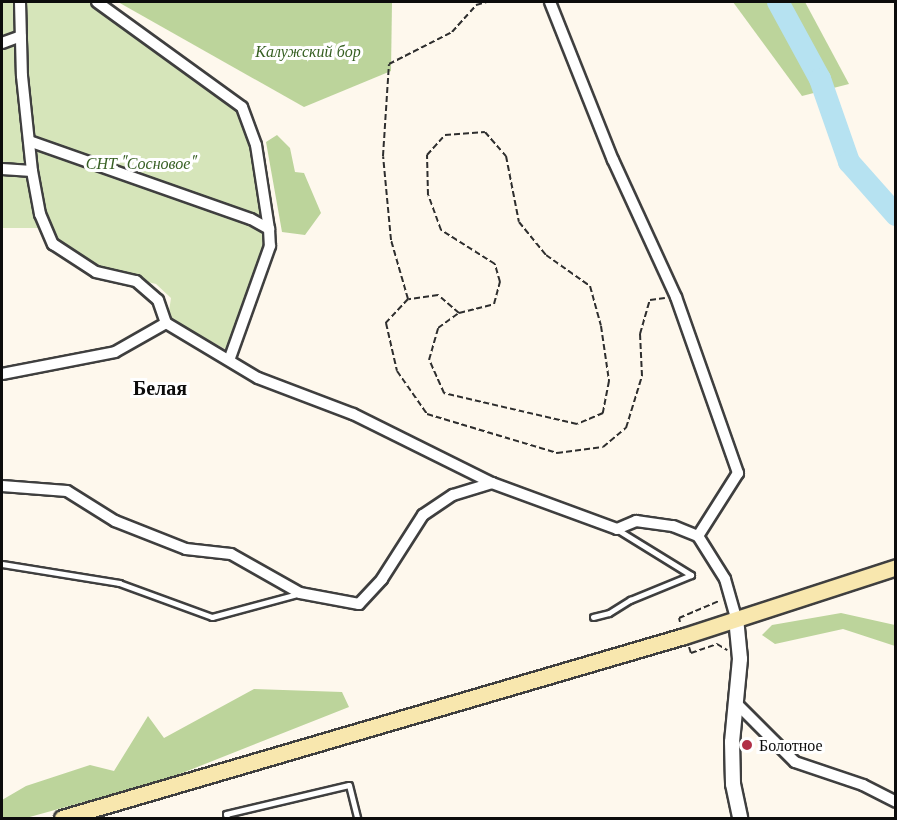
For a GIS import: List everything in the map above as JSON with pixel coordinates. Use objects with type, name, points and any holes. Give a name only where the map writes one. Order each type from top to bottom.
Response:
[{"type":"main road","points":[[62,819],[684,636],[853,579],[896,567]]},
{"type":"street","points":[[20,2],[32,171],[40,213],[53,244],[96,272],[136,280],[158,300],[166,323],[230,358],[258,378],[353,414],[492,483],[617,529],[636,521],[673,526],[698,536],[725,579],[736,618],[740,659],[735,702],[733,784],[740,819]]},
{"type":"street","points":[[97,2],[242,107],[256,145],[270,246],[230,358]]},
{"type":"street","points":[[550,2],[613,160],[676,297],[738,473],[698,536]]},
{"type":"street","points":[[2,42],[21,36]]},
{"type":"street","points":[[29,141],[251,219],[268,229]]},
{"type":"street","points":[[2,169],[32,171]]},
{"type":"street","points":[[2,374],[115,352],[166,323]]},
{"type":"street","points":[[2,486],[67,491],[116,521],[186,549],[231,554],[300,593],[359,604],[382,579],[423,515],[453,495],[492,483]]},
{"type":"street","points":[[735,702],[795,762],[863,785],[896,802]]},
{"type":"lane","points":[[593,617],[609,613],[630,600],[691,575],[617,529]]},
{"type":"lane","points":[[2,564],[119,583],[212,617],[300,593]]},
{"type":"lane","points":[[227,819],[226,814],[348,785],[357,819]]},
{"type":"path","points":[[408,299],[391,240],[383,156],[389,64],[452,32],[476,5],[487,2]]},
{"type":"path","points":[[485,132],[506,156],[519,222],[546,255],[590,286],[601,326],[609,381],[603,413],[577,424],[444,393],[429,360],[438,328],[459,313],[494,304],[500,282],[495,264],[441,230],[428,195],[427,154],[445,135],[485,132]]},
{"type":"path","points":[[459,313],[438,295],[408,299],[386,323],[397,371],[427,414],[557,453],[603,447],[626,428],[642,376],[640,334],[650,300],[676,297]]},
{"type":"path","points":[[719,591],[719,601],[679,618],[691,653],[717,644],[729,651]]},
{"type":"green space","name":"СНТ \"Сосновое\"","points":[[2,2],[100,2],[216,79],[251,116],[274,226],[227,350],[168,318],[171,298],[156,284],[98,270],[45,228],[2,228]]},
{"type":"green space","name":"Калужский бор","points":[[118,2],[392,2],[391,71],[304,107]]},
{"type":"green space","points":[[733,2],[805,2],[849,84],[802,96]]},
{"type":"green space","points":[[277,135],[290,148],[295,172],[304,173],[321,213],[305,235],[282,232],[266,142]]},
{"type":"green space","points":[[841,613],[895,625],[895,646],[843,629],[775,644],[762,635],[772,625]]},
{"type":"green space","points":[[254,689],[342,692],[349,707],[167,779],[26,818],[2,818],[2,800],[26,786],[90,765],[114,771],[148,716],[164,738]]},
{"type":"waterway","points":[[778,2],[820,79],[849,162],[896,215]]},
{"type":"place","name":"Болотное","points":[[747,745]]},
{"type":"district","name":"Белая","points":[[160,388]]}]
